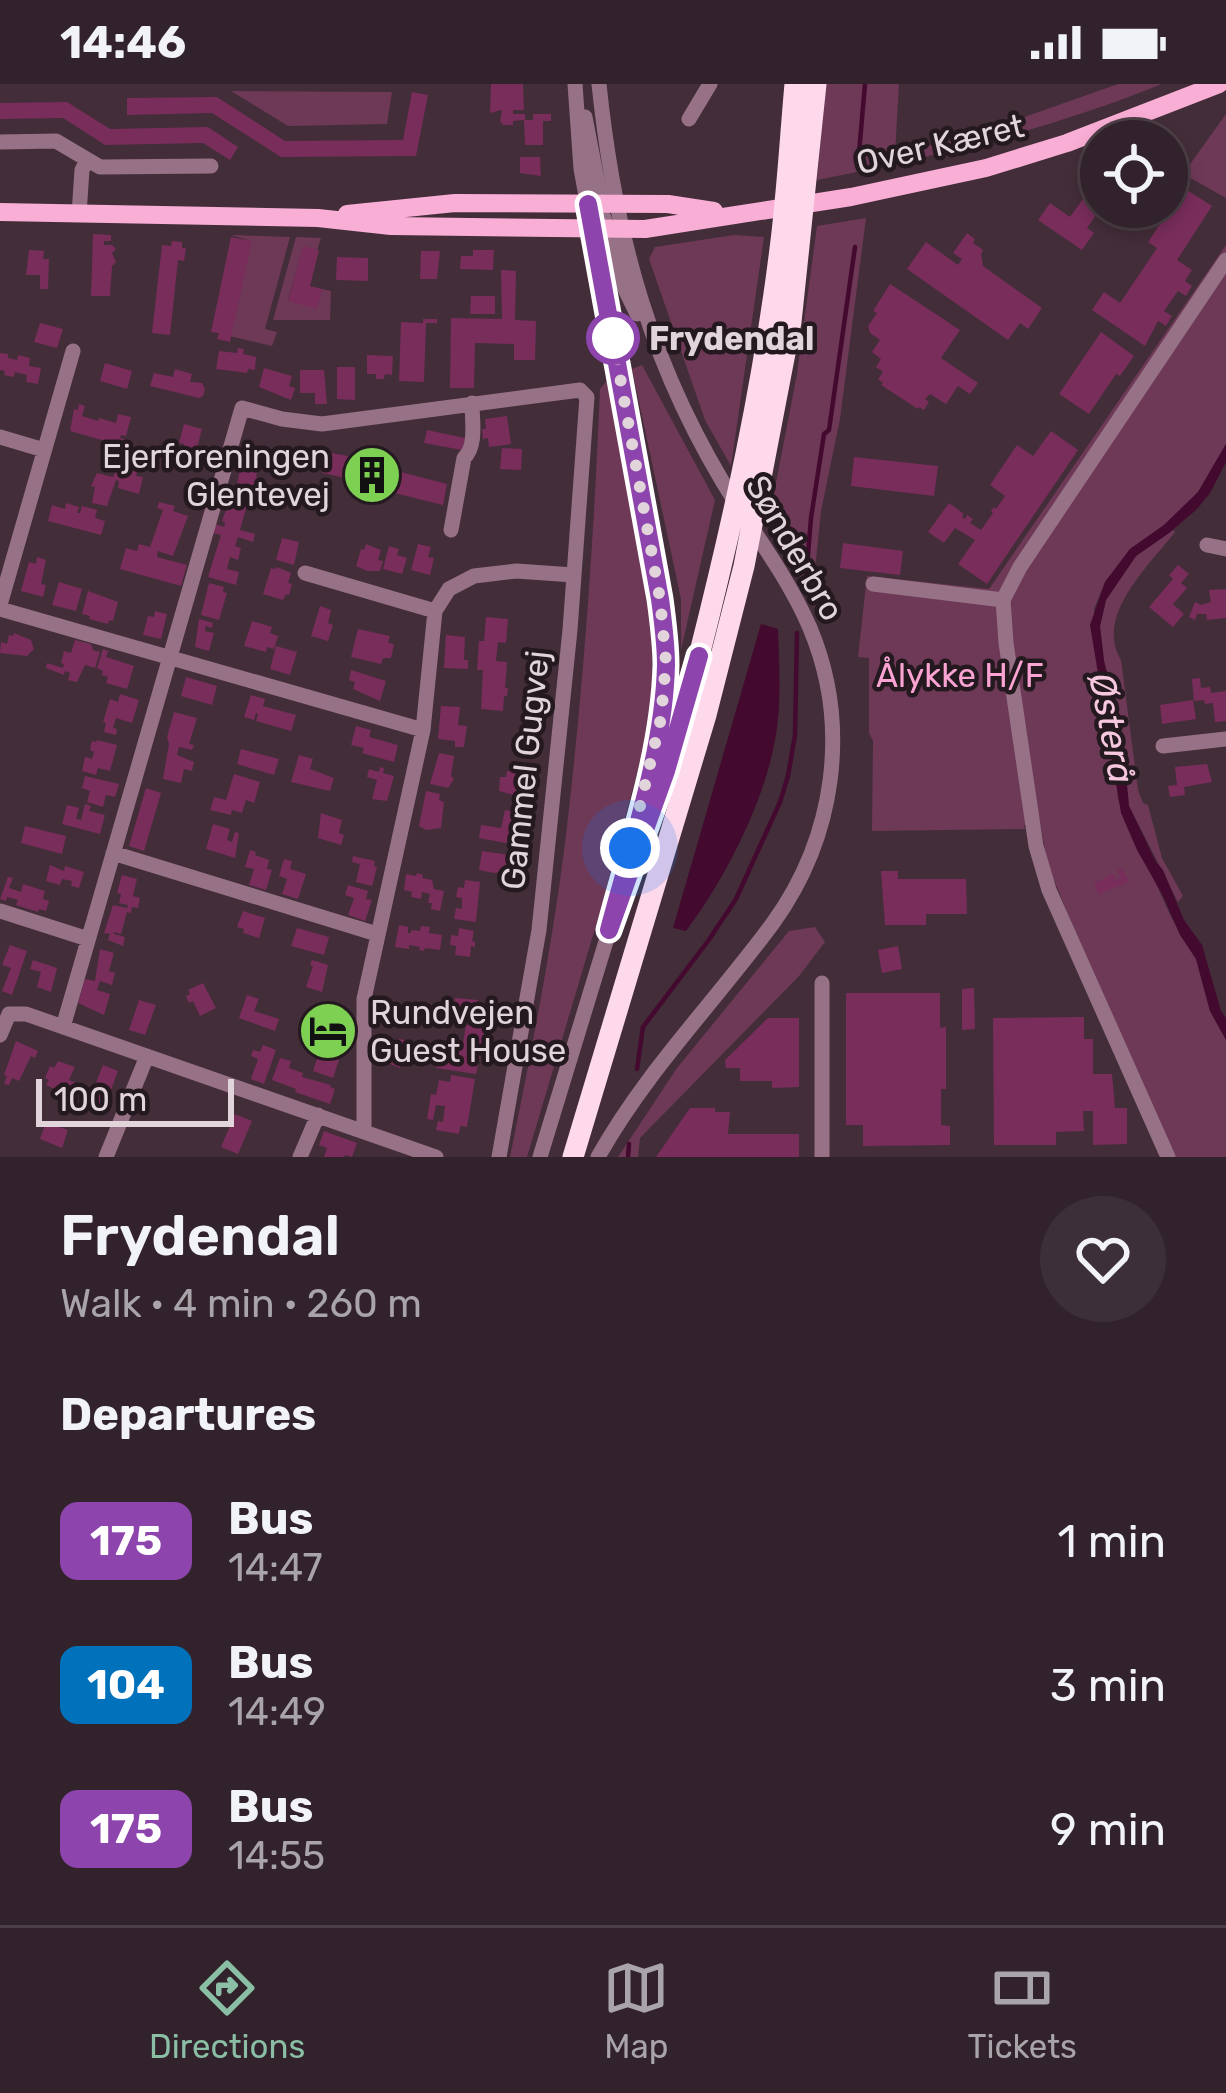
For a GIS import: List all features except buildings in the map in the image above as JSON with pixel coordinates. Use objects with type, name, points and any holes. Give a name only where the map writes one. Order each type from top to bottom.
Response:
[{"type":"highway","points":[[699,656],[753,416],[780,248],[794,84]]},
{"type":"highway","points":[[573,1157],[706,715],[744,566],[791,322],[815,84]]},
{"type":"main road","name":"Over Kæret","points":[[318,218],[391,226],[645,230],[851,197],[986,168],[1047,150],[1219,84]]},
{"type":"main road","name":"Over Kæret","points":[[318,218],[455,203],[668,204],[736,213]]},
{"type":"main road","points":[[0,212],[318,218]]},
{"type":"street","points":[[577,84],[581,169],[602,204],[608,229]]},
{"type":"street","points":[[540,1157],[609,930],[651,766],[666,662],[602,204],[599,84]]},
{"type":"street","points":[[689,119],[710,84]]},
{"type":"street","points":[[0,142],[56,141],[100,167],[211,166]]},
{"type":"street","points":[[79,214],[86,160]]},
{"type":"street","name":"Sønderbro","points":[[598,1157],[638,1091],[776,918],[809,859],[826,808],[833,742],[825,671],[799,604],[717,472],[673,390],[620,279],[608,229]]},
{"type":"street","points":[[1168,1157],[1049,890],[1036,846],[1003,600],[1020,567],[1226,260]]},
{"type":"street","points":[[73,351],[0,607],[424,730]]},
{"type":"street","name":"Gammel Gugvej","points":[[472,403],[580,390],[587,397],[539,930],[499,1157]]},
{"type":"street","points":[[63,1027],[242,408],[322,424],[472,403],[472,447],[464,458],[451,530]]},
{"type":"street","points":[[0,437],[44,450]]},
{"type":"street","points":[[1208,545],[1226,549]]},
{"type":"street","points":[[305,572],[435,611]]},
{"type":"street","points":[[364,1131],[364,999],[424,730],[435,611],[449,589],[474,576],[574,575]]},
{"type":"street","points":[[873,584],[1003,600]]},
{"type":"street","points":[[609,930],[666,771],[699,656]]},
{"type":"street","points":[[1163,746],[1226,740]]},
{"type":"street","points":[[113,853],[376,934]]},
{"type":"street","points":[[0,911],[88,939]]},
{"type":"street","points":[[821,983],[822,1157]]},
{"type":"street","points":[[0,1035],[9,1014],[26,1014],[436,1157]]},
{"type":"street","points":[[106,1157],[147,1056]]},
{"type":"street","points":[[300,1157],[318,1114]]},
{"type":"green space","points":[[825,84],[899,84],[895,153],[955,140],[955,136],[1002,125],[1118,84],[1162,84],[992,140],[817,180]]},
{"type":"green space","points":[[231,91],[392,92],[387,124],[288,126]]},
{"type":"green space","points":[[1226,114],[1226,198],[1188,177],[1188,167]]},
{"type":"green space","points":[[866,218],[812,598],[768,524],[797,374],[817,226]]},
{"type":"green space","points":[[231,235],[290,237],[265,329],[277,332],[272,346],[229,336],[251,241]]},
{"type":"green space","points":[[734,235],[764,237],[731,466],[705,420],[649,259],[655,247]]},
{"type":"green space","points":[[296,237],[321,238],[317,250],[303,247],[288,300],[316,308],[322,289],[331,291],[330,320],[273,320]]},
{"type":"green space","name":"Ålykke H/F","points":[[1226,245],[1226,444],[1198,492],[1130,549],[1105,582],[1094,609],[1118,800],[1172,919],[1196,959],[1210,1011],[1226,1040],[1226,1157],[1174,1157],[1048,865],[1038,812],[1025,829],[872,831],[869,658],[858,657],[867,576],[989,589]]},
{"type":"green space","points":[[642,365],[715,500],[681,650],[681,599],[632,369]]},
{"type":"green space","points":[[608,379],[615,390],[621,454],[651,615],[653,698],[602,905],[527,1157],[510,1157],[565,843],[587,616],[600,389]]},
{"type":"green space","points":[[1173,530],[1128,592],[1115,626],[1115,643],[1138,790],[1148,805],[1162,858],[1183,896],[1178,902],[1129,806],[1100,626],[1106,600],[1136,556]]},
{"type":"green space","points":[[815,927],[825,942],[799,976],[640,1138],[638,1157],[618,1157],[677,1068],[789,931]]},
{"type":"water","name":"Østerå","points":[[1226,444],[1226,462],[1210,493],[1169,533],[1136,556],[1106,600],[1100,626],[1129,806],[1184,920],[1202,945],[1226,1018],[1226,1040],[1210,1011],[1196,959],[1121,813],[1090,625],[1105,582],[1130,549],[1198,492]]},
{"type":"water","points":[[761,624],[778,629],[779,713],[770,764],[741,840],[714,889],[686,931],[673,928]]},
{"type":"waterway","points":[[859,153],[865,84]]},
{"type":"waterway","points":[[806,579],[811,518],[824,434],[829,430],[855,247]]},
{"type":"waterway","points":[[637,1069],[643,1027],[736,899],[780,802],[795,735],[797,633]]},
{"type":"waterway","points":[[628,1157],[629,1144]]},
{"type":"bus line","name":"175","points":[[588,204],[660,599],[666,662],[651,766],[609,930],[666,771],[699,656]]},
{"type":"place","name":"Frydendal","points":[[613,338]]},
{"type":"place","name":"Ejerforeningen Glentevej","points":[[372,475]]},
{"type":"place","name":"Rundvejen Guest House","points":[[328,1031]]},
{"type":"route","points":[[613,338],[660,599],[666,662],[661,718],[630,848]]}]
